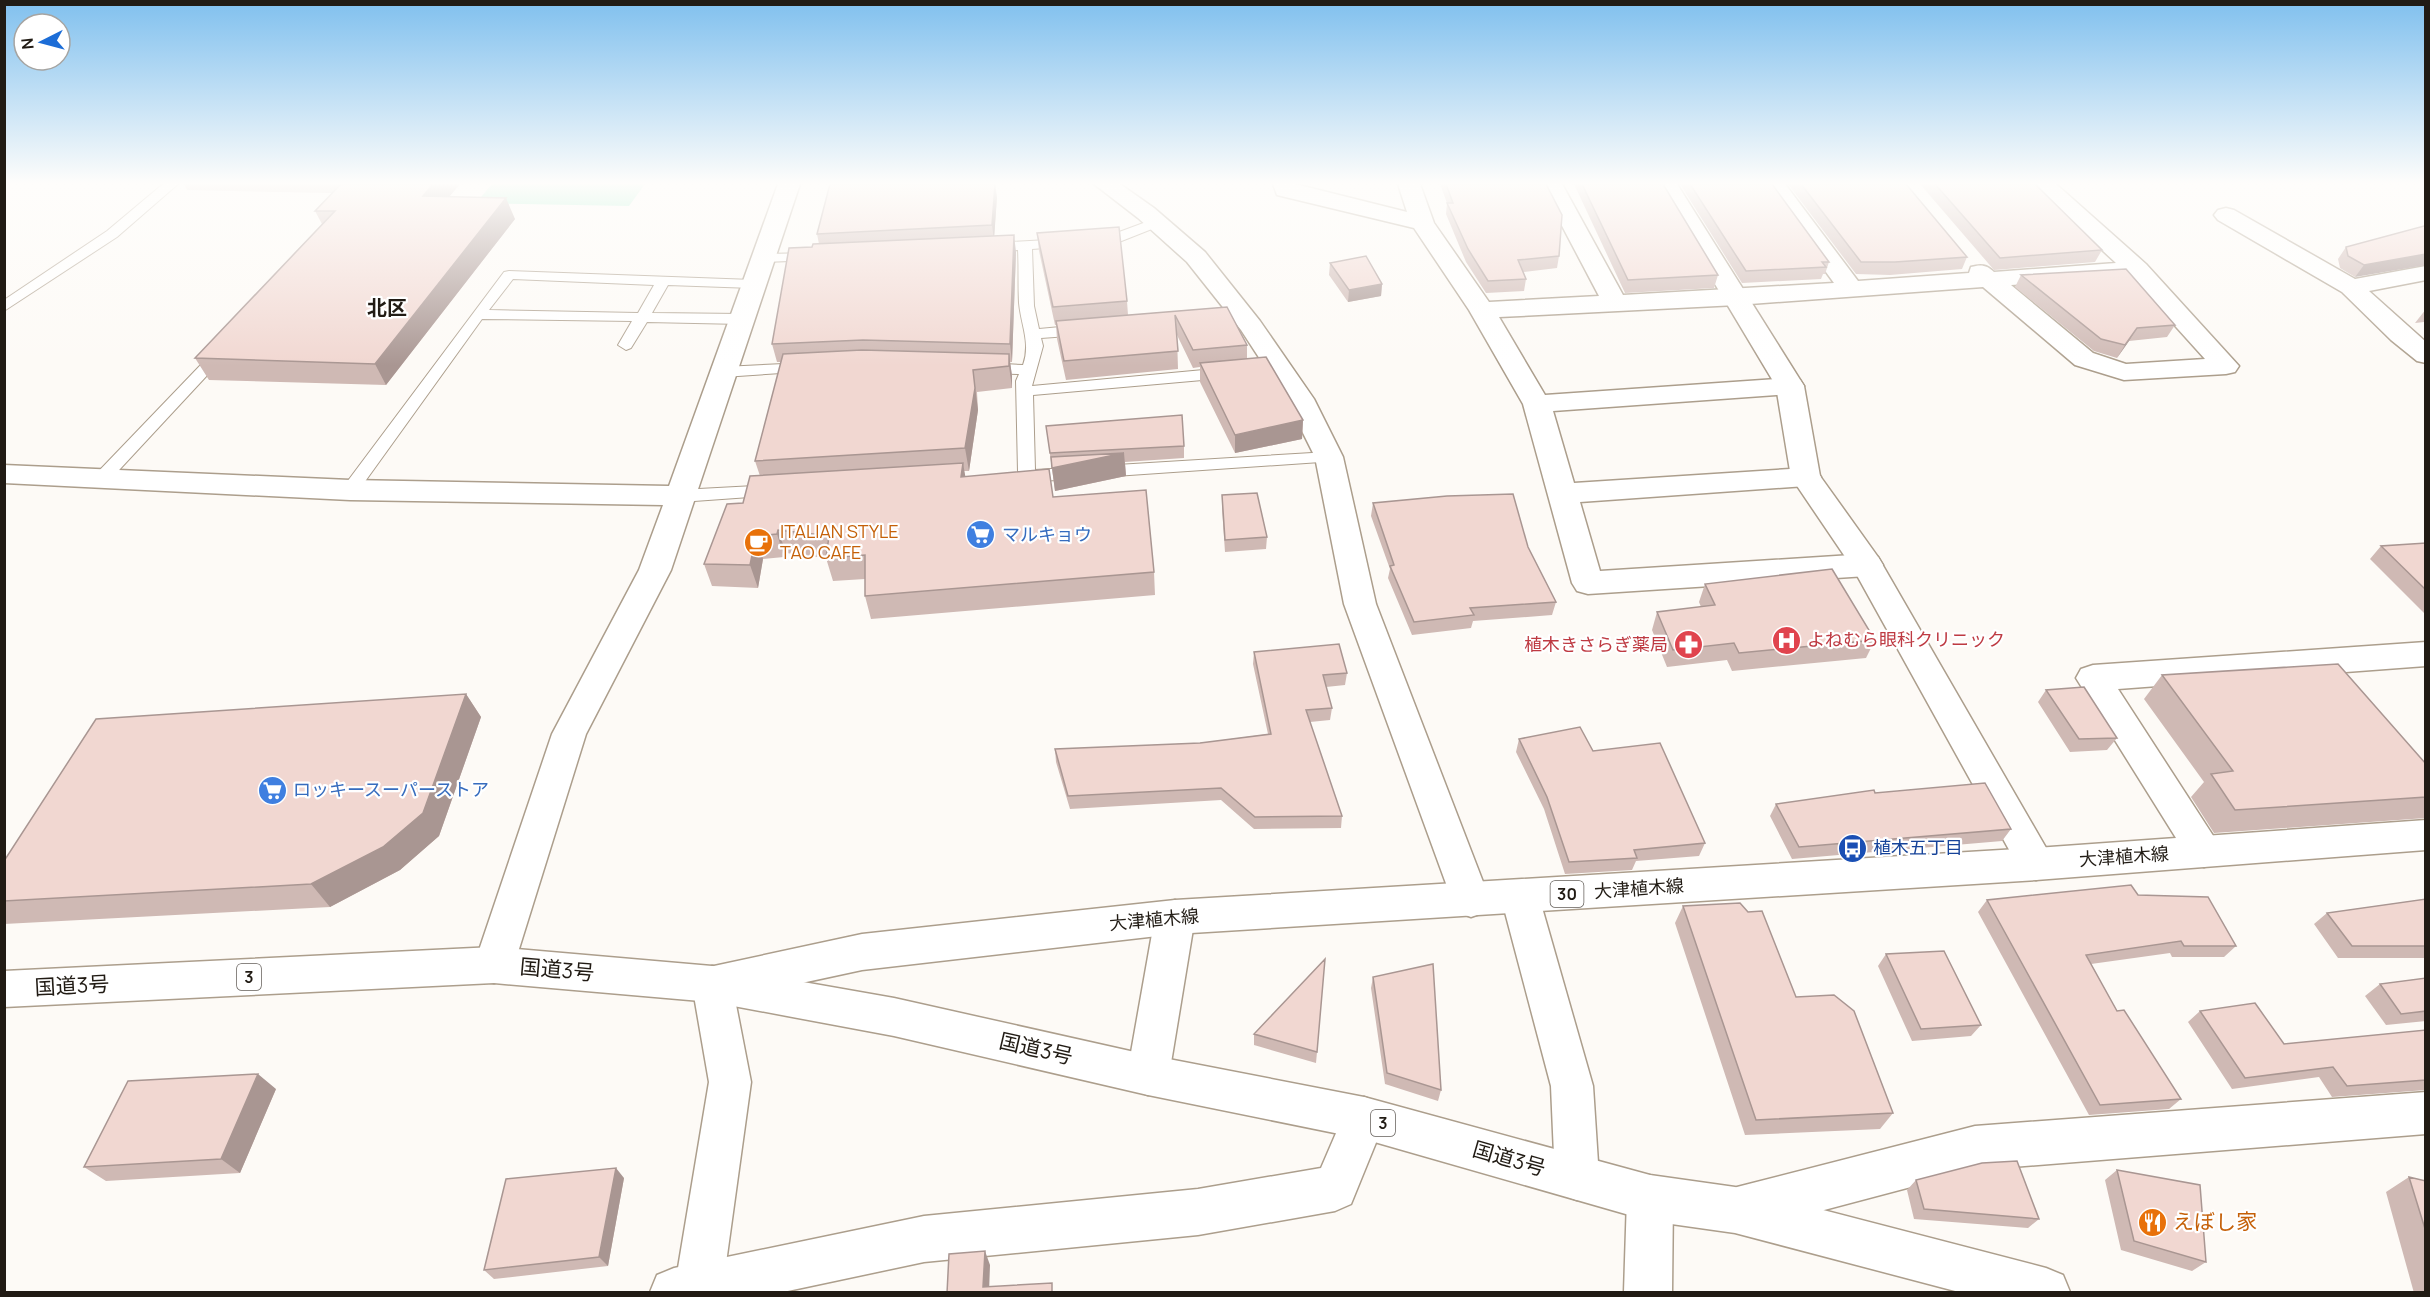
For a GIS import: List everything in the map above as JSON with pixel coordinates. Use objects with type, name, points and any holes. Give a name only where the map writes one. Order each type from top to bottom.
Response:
[{"type":"main road","points":[[494,965],[569,734],[655,570],[768,245]]},
{"type":"main road","points":[[1182,245],[1196,257],[1231,317],[1271,369],[1300,399],[1329,457],[1360,604],[1472,900]]},
{"type":"main road","points":[[1437,245],[1482,310],[1537,404],[1588,583],[1867,565]]},
{"type":"main road","points":[[1583,245],[1614,302]]},
{"type":"main road","points":[[1704,245],[1790,386],[1806,477],[1867,565],[2036,864]]},
{"type":"main road","points":[[1818,245],[1851,288]]},
{"type":"main road","points":[[1964,253],[1986,279],[2084,359],[2124,372],[2226,366],[2137,269],[2110,245]]},
{"type":"main road","points":[[2277,245],[2351,287],[2400,335],[2426,355]]},
{"type":"main road","points":[[1482,310],[1737,297],[2137,269]]},
{"type":"main road","points":[[2351,287],[2426,273]]},
{"type":"main road","points":[[1537,404],[1790,386]]},
{"type":"main road","points":[[4,474],[350,490],[680,496]]},
{"type":"main road","points":[[1563,493],[1806,477]]},
{"type":"main road","points":[[2204,851],[2093,678],[2426,654]]},
{"type":"main road","name":"大津植木線","points":[[712,984],[862,952],[1174,917],[2036,864],[2426,835]]},
{"type":"main road","points":[[1520,897],[1572,1086],[1577,1178]]},
{"type":"main road","points":[[1148,1075],[1174,917]]},
{"type":"main road","name":"国道3号","points":[[4,990],[494,965],[712,984],[894,1017],[1148,1075],[1364,1118],[1650,1198],[1735,1210],[2046,1293]]},
{"type":"main road","points":[[712,984],[730,1082],[690,1291],[924,1239],[1198,1212],[1335,1188],[1364,1118]]},
{"type":"main road","points":[[1735,1210],[1975,1148],[2426,1113]]},
{"type":"main road","points":[[1648,1293],[1650,1198]]},
{"type":"lane","points":[[4,307],[96,245]]},
{"type":"lane","points":[[1025,245],[1028,320],[1034,334],[1032,362],[1027,370],[1025,391],[1027,476]]},
{"type":"lane","points":[[978,248],[1032,245]]},
{"type":"lane","points":[[763,258],[825,256]]},
{"type":"lane","points":[[350,490],[509,275],[753,284]]},
{"type":"lane","points":[[626,345],[663,282]]},
{"type":"lane","points":[[478,314],[742,319]]},
{"type":"lane","points":[[1034,334],[1092,329]]},
{"type":"lane","points":[[101,479],[232,340]]},
{"type":"lane","points":[[723,372],[827,367]]},
{"type":"lane","points":[[964,367],[1027,370]]},
{"type":"lane","points":[[1025,391],[1241,372]]},
{"type":"lane","points":[[1003,477],[1329,457]]},
{"type":"lane","points":[[680,496],[788,490]]},
{"type":"building","points":[[303,245],[469,245],[375,364],[195,358]]},
{"type":"building","points":[[813,245],[1014,245],[1010,344],[863,340],[772,344],[789,248],[812,247]]},
{"type":"building","points":[[1039,245],[1121,245],[1127,301],[1053,307]]},
{"type":"building","points":[[1466,245],[1560,245],[1559,256],[1518,260],[1526,279],[1488,281]]},
{"type":"building","points":[[1611,245],[1700,245],[1718,275],[1628,280]]},
{"type":"building","points":[[1729,245],[1816,245],[1829,262],[1822,262],[1826,267],[1746,271]]},
{"type":"building","points":[[1848,245],[1957,245],[1967,257],[1895,262],[1861,262]]},
{"type":"building","points":[[1988,245],[2096,245],[2102,250],[2000,258]]},
{"type":"building","points":[[2355,245],[2426,245],[2426,254],[2364,265],[2348,256],[2346,247]]},
{"type":"building","points":[[1366,256],[1382,284],[1349,290],[1330,263]]},
{"type":"building","points":[[2126,269],[2175,325],[2137,328],[2125,345],[2101,339],[2021,275]]},
{"type":"building","points":[[1227,307],[1247,345],[1193,350],[1175,315],[1178,351],[1064,361],[1056,321]]},
{"type":"building","points":[[862,350],[1009,354],[1009,366],[973,370],[975,388],[965,448],[755,461],[783,354]]},
{"type":"building","points":[[1266,357],[1303,420],[1235,435],[1200,363]]},
{"type":"building","points":[[1182,415],[1184,446],[1050,453],[1046,426]]},
{"type":"building","points":[[1124,453],[1052,468],[1051,457]]},
{"type":"building","name":"マルキョウ","points":[[963,463],[961,477],[1049,469],[1053,497],[1146,490],[1154,572],[865,596],[865,555],[826,558],[829,536],[778,530],[777,534],[756,536],[750,565],[704,564],[727,504],[743,503],[750,476]]},
{"type":"building","points":[[1257,493],[1267,537],[1225,540],[1222,495]]},
{"type":"building","points":[[1513,494],[1528,547],[1556,602],[1470,608],[1474,615],[1414,622],[1390,566],[1394,565],[1373,503],[1447,496]]},
{"type":"building","points":[[2426,543],[2426,590],[2381,546]]},
{"type":"building","points":[[1832,569],[1875,640],[1739,653],[1734,643],[1673,650],[1657,612],[1715,605],[1705,584]]},
{"type":"building","points":[[1339,644],[1347,673],[1323,675],[1332,708],[1306,710],[1342,816],[1255,817],[1221,788],[1068,796],[1055,749],[1200,743],[1271,734],[1254,652]]},
{"type":"building","points":[[2338,664],[2426,764],[2426,797],[2235,810],[2211,774],[2233,771],[2162,675]]},
{"type":"building","points":[[2084,687],[2117,738],[2079,739],[2046,690]]},
{"type":"building","name":"ロッキースーパーストア","points":[[466,694],[423,813],[383,847],[311,884],[4,901],[4,861],[96,719]]},
{"type":"building","points":[[1580,727],[1593,751],[1660,743],[1705,843],[1634,850],[1637,858],[1569,862],[1547,797],[1519,739]]},
{"type":"building","points":[[1985,783],[2011,829],[1799,847],[1776,804],[1874,790],[1875,793]]},
{"type":"building","points":[[2131,885],[2138,895],[2208,897],[2236,946],[2184,946],[2181,941],[2086,955],[2117,1011],[2124,1010],[2181,1099],[2100,1105],[1987,900]]},
{"type":"building","points":[[2426,899],[2426,946],[2352,946],[2327,913]]},
{"type":"building","points":[[1740,903],[1748,912],[1762,911],[1796,997],[1834,995],[1854,1011],[1893,1113],[1756,1120],[1683,906]]},
{"type":"building","points":[[1944,951],[1981,1025],[1921,1029],[1886,954]]},
{"type":"building","points":[[1325,959],[1317,1052],[1254,1034]]},
{"type":"building","points":[[1433,964],[1441,1090],[1387,1073],[1373,977]]},
{"type":"building","points":[[2426,978],[2426,1011],[2401,1014],[2380,984]]},
{"type":"building","points":[[2255,1003],[2284,1044],[2426,1030],[2426,1080],[2347,1086],[2333,1067],[2245,1078],[2200,1011]]},
{"type":"building","points":[[258,1074],[221,1159],[84,1167],[128,1081]]},
{"type":"building","points":[[2017,1161],[2039,1219],[1924,1209],[1916,1180],[1982,1163]]},
{"type":"building","points":[[616,1168],[599,1257],[484,1270],[506,1179]]},
{"type":"building","name":"えぼし家","points":[[2117,1170],[2200,1185],[2206,1262],[2134,1241]]},
{"type":"building","points":[[2409,1177],[2426,1181],[2426,1232]]},
{"type":"building","points":[[985,1251],[983,1287],[1052,1283],[1052,1293],[947,1293],[949,1254]]},
{"type":"place","name":"マルキョウ","points":[[981,535]]},
{"type":"place","name":"ITALIAN STYLE TAO CAFE","points":[[759,542]]},
{"type":"place","name":"よねむら眼科クリニック","points":[[1786,640]]},
{"type":"place","name":"植木きさらぎ薬局","points":[[1689,645]]},
{"type":"place","name":"ロッキースーパーストア","points":[[272,790]]},
{"type":"place","name":"植木五丁目","points":[[1852,848]]},
{"type":"place","name":"えぼし家","points":[[2152,1222]]},
{"type":"district","name":"北区","points":[[387,308]]}]
